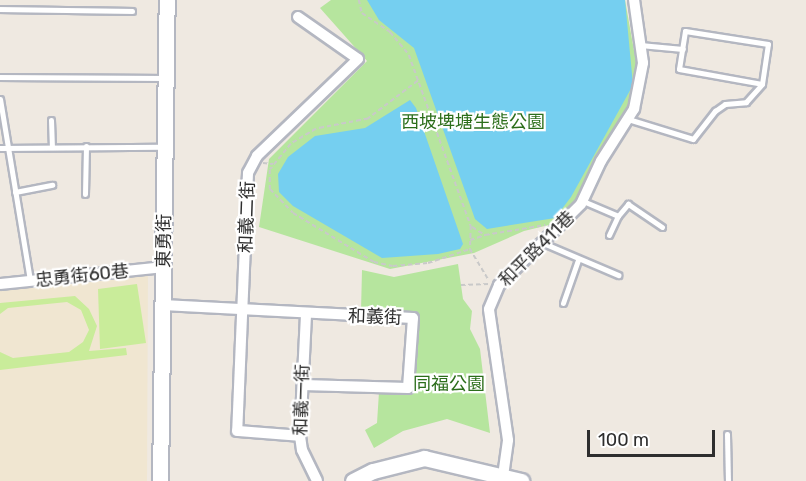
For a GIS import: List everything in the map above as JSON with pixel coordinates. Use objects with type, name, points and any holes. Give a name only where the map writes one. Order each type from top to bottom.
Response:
[{"type":"street","name":"東勇街","points":[[160,481],[167,0]]},
{"type":"street","name":"和平路411巷","points":[[504,476],[507,440],[504,397],[489,325],[492,298],[499,285],[583,201],[627,118],[642,78],[634,0]]},
{"type":"street","name":"和義二街","points":[[298,17],[358,59],[253,162],[249,173],[237,431],[300,436]]},
{"type":"street","name":"忠勇街60巷","points":[[0,284],[164,267]]},
{"type":"street","name":"和義街","points":[[163,305],[306,315],[412,318],[408,388],[303,385]]},
{"type":"street","name":"和義一街","points":[[306,315],[300,436],[302,450],[317,481]]},
{"type":"street","points":[[353,481],[373,471],[424,458],[521,481]]},
{"type":"lane","points":[[0,9],[132,11]]},
{"type":"lane","points":[[627,118],[693,139],[715,111],[725,104],[746,102],[762,84],[768,44],[685,31],[679,69],[762,84]]},
{"type":"lane","points":[[640,45],[683,49]]},
{"type":"lane","points":[[0,77],[166,78]]},
{"type":"lane","points":[[0,99],[30,281]]},
{"type":"lane","points":[[51,120],[52,146]]},
{"type":"lane","points":[[0,148],[8,146],[166,147]]},
{"type":"lane","points":[[85,194],[86,146]]},
{"type":"lane","points":[[15,192],[52,185]]},
{"type":"lane","points":[[583,201],[618,216]]},
{"type":"lane","points":[[609,235],[618,216],[628,204],[662,227]]},
{"type":"lane","points":[[543,243],[578,260],[618,275]]},
{"type":"lane","points":[[563,303],[578,260]]},
{"type":"lane","points":[[727,434],[728,481]]},
{"type":"path","points":[[359,0],[362,13],[390,32],[401,45],[418,81],[471,226],[470,249],[491,285],[492,298]]},
{"type":"path","points":[[418,81],[368,119],[316,129],[297,140],[270,170],[270,189],[293,213],[374,262],[428,263],[470,249]]},
{"type":"path","points":[[469,241],[485,235],[555,223]]},
{"type":"path","points":[[471,226],[485,235]]},
{"type":"path","points":[[461,285],[491,285]]},
{"type":"shaded area","points":[[148,270],[147,481],[0,481],[0,290]]},
{"type":"green space","name":"西坡埤塘生態公園","points":[[331,0],[625,0],[638,73],[633,95],[579,198],[553,224],[524,231],[474,253],[390,269],[259,227],[269,159],[367,61],[320,8]]},
{"type":"green space","name":"同福公園","points":[[458,264],[463,299],[472,311],[470,329],[480,349],[490,433],[447,419],[403,431],[374,448],[365,430],[377,423],[379,392],[411,391],[418,318],[361,311],[362,270],[394,277]]},
{"type":"green space","points":[[137,284],[146,343],[100,349],[98,289]]},
{"type":"green space","points":[[75,296],[89,309],[97,326],[89,351],[126,348],[127,355],[0,370],[0,352],[13,358],[69,352],[83,342],[89,330],[81,310],[67,302],[8,308],[0,314],[0,303]]},
{"type":"water","points":[[367,0],[625,0],[633,85],[571,197],[555,218],[487,229],[475,219],[414,48],[379,20]]},
{"type":"water","points":[[410,100],[416,108],[463,244],[460,249],[438,254],[382,258],[293,206],[279,192],[278,174],[288,157],[315,136],[365,128]]}]
